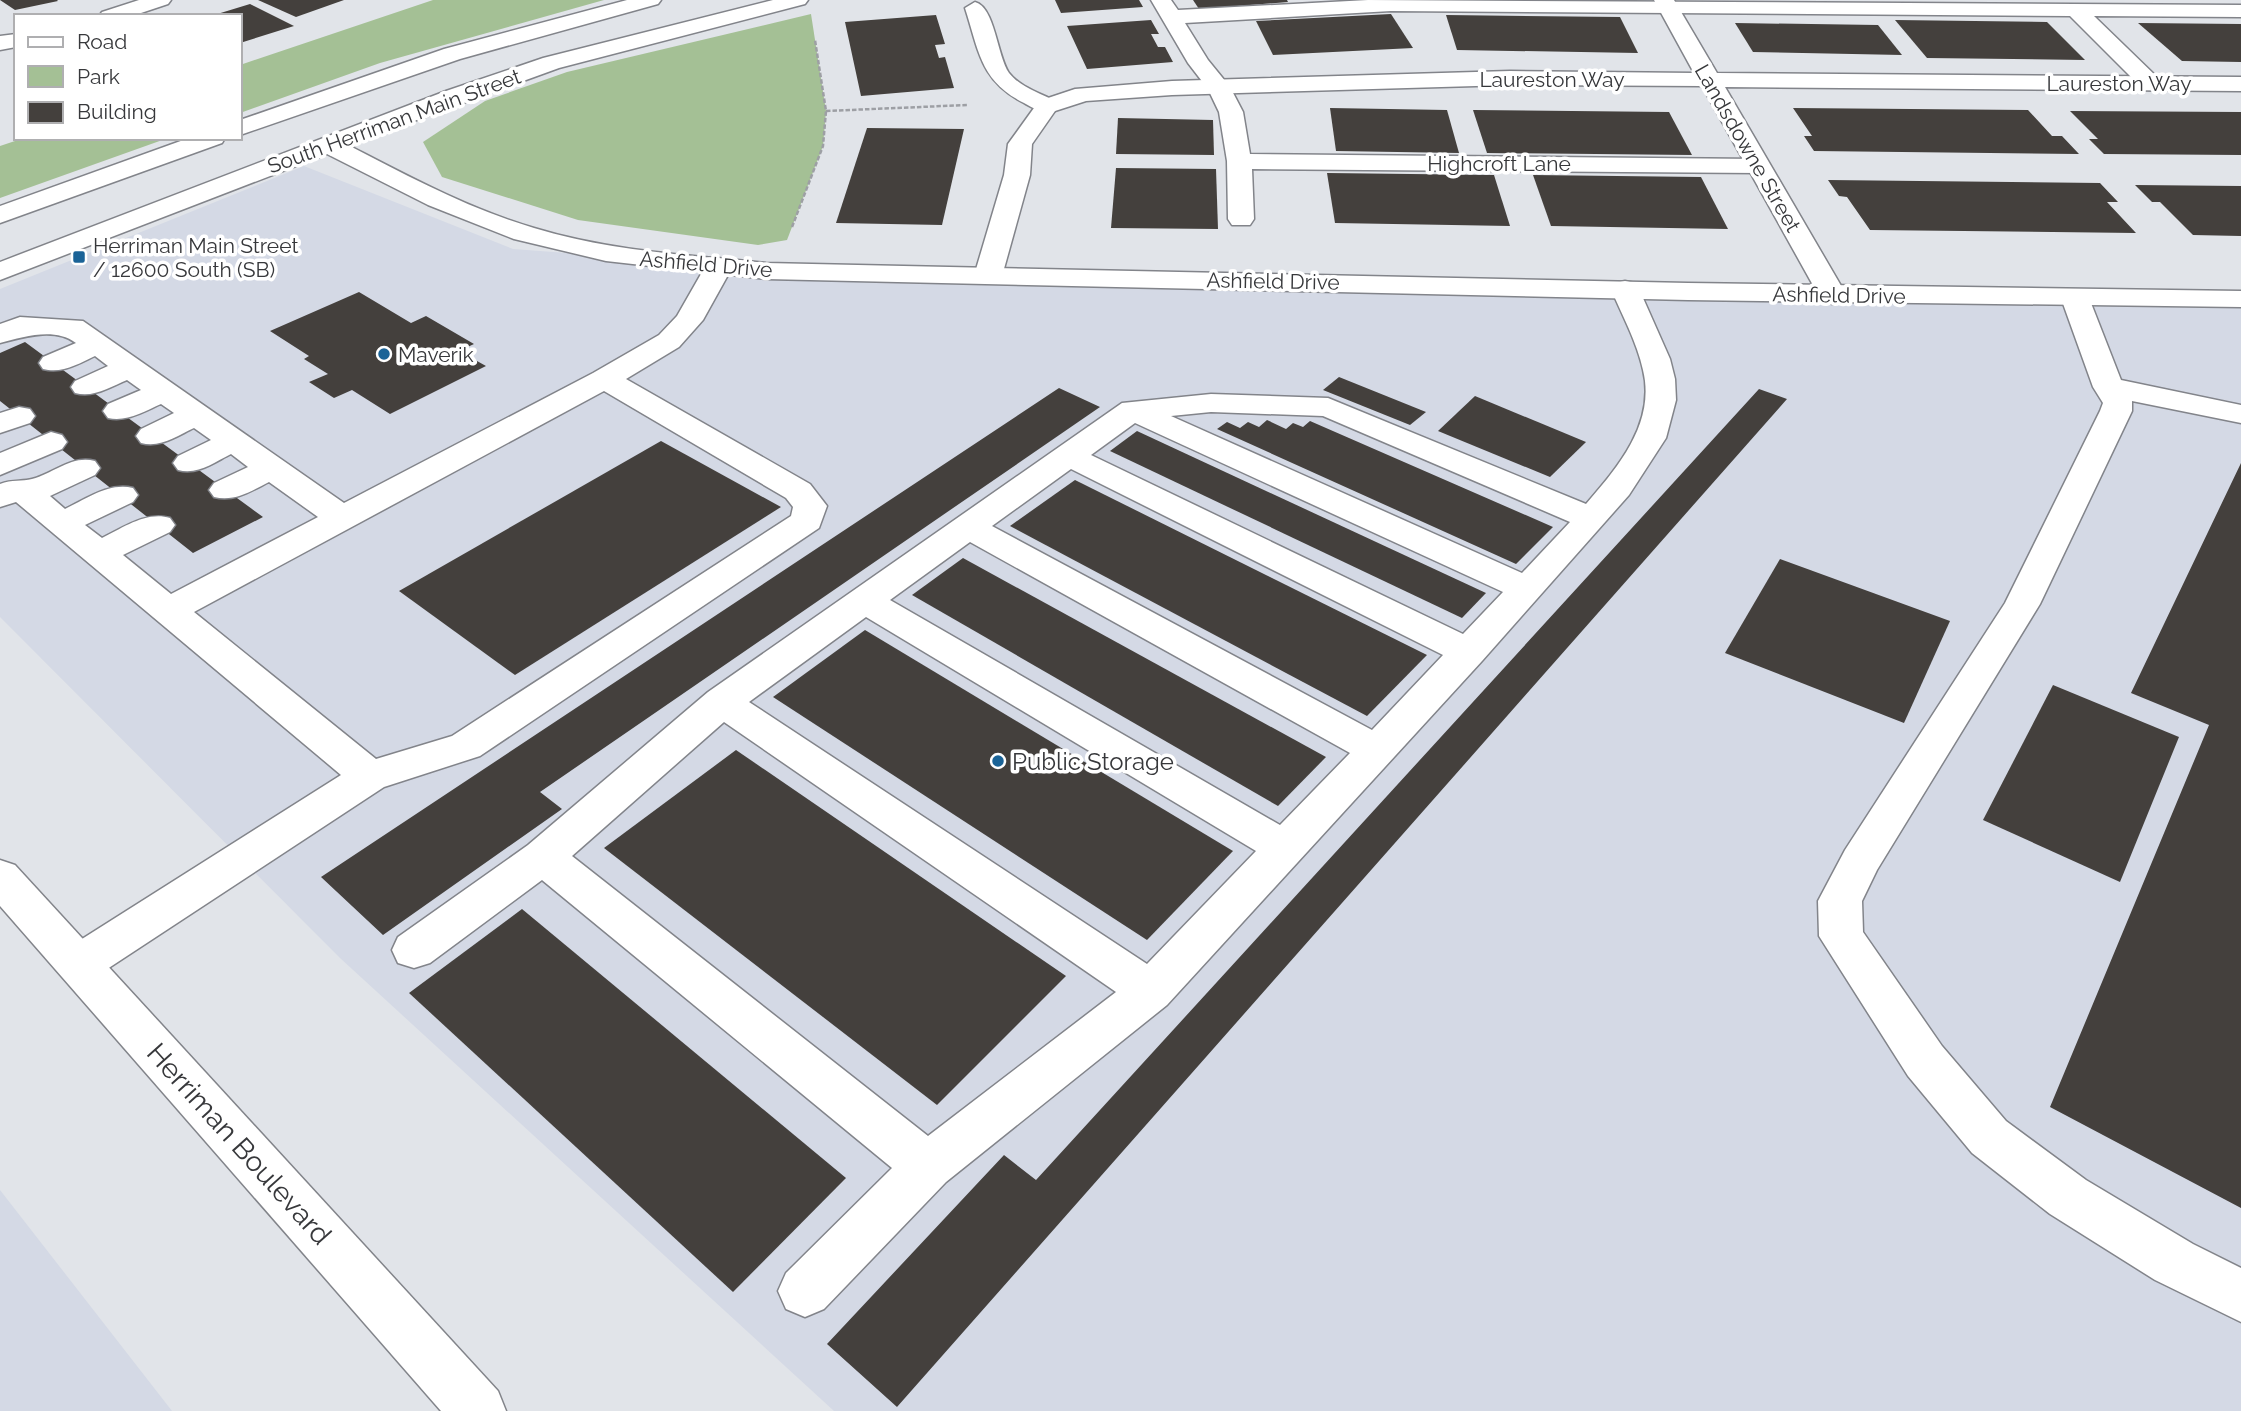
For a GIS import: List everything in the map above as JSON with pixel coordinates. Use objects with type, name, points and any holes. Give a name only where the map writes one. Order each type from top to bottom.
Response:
[{"type":"street","points":[[116,14],[162,0]]},
{"type":"street","name":"South Herriman Main Street","points":[[242,127],[452,54],[651,0]]},
{"type":"street","name":"South Herriman Main Street","points":[[0,272],[454,96],[551,64],[799,0]]},
{"type":"street","points":[[1166,9],[1391,5],[1666,5],[2241,11]]},
{"type":"street","name":"Landsdowne Street","points":[[1666,5],[1833,296]]},
{"type":"street","points":[[975,8],[997,73],[1011,88],[1047,106],[1020,144],[1017,175],[988,276]]},
{"type":"street","points":[[1166,9],[1199,63],[1219,87],[1231,112],[1239,161],[1241,219]]},
{"type":"street","points":[[2077,11],[2150,83]]},
{"type":"street","name":"Laureston Way","points":[[1047,106],[1083,94],[1510,78],[2241,85]]},
{"type":"street","points":[[0,215],[207,140]]},
{"type":"street","name":"Ashfield Drive","points":[[327,144],[422,195],[529,234],[630,257],[766,271],[1625,289],[1833,296],[2241,299]]},
{"type":"street","name":"Highcroft Lane","points":[[1239,161],[1758,166]]},
{"type":"street","points":[[169,611],[604,379],[669,341],[704,295],[719,266]]},
{"type":"street","points":[[806,1290],[928,1166],[1151,991],[1592,519],[1639,461],[1653,437],[1660,411],[1660,377],[1625,289]]},
{"type":"street","points":[[2074,298],[2108,387],[2118,403],[2116,411],[2022,604],[1860,862],[1840,901],[1841,936],[1925,1061],[1989,1138],[2068,1197],[2174,1262],[2241,1296]]},
{"type":"street","points":[[0,334],[20,326],[73,327],[342,519]]},
{"type":"street","points":[[54,363],[98,344]]},
{"type":"street","points":[[86,387],[130,368]]},
{"type":"street","points":[[79,964],[370,776],[466,746],[807,521],[810,506],[798,491],[604,379]]},
{"type":"street","points":[[2108,387],[2241,414]]},
{"type":"street","points":[[119,411],[164,391]]},
{"type":"street","points":[[414,950],[543,857],[722,702],[1133,410],[1211,404],[1328,407],[1592,519]]},
{"type":"street","points":[[1133,410],[1527,589]]},
{"type":"street","points":[[152,436],[196,415]]},
{"type":"street","points":[[189,463],[233,441]]},
{"type":"street","points":[[9,483],[51,442]]},
{"type":"street","points":[[1069,456],[1469,652]]},
{"type":"street","points":[[9,483],[84,468]]},
{"type":"street","points":[[226,490],[271,468]]},
{"type":"street","points":[[9,483],[100,553],[370,776]]},
{"type":"street","points":[[62,523],[121,495]]},
{"type":"street","points":[[100,553],[158,525]]},
{"type":"street","points":[[968,527],[1377,750]]},
{"type":"street","points":[[865,601],[1284,848]]},
{"type":"street","points":[[722,702],[1151,991]]},
{"type":"street","points":[[543,857],[928,1166]]},
{"type":"street","name":"Herriman Boulevard","points":[[0,877],[478,1411]]},
{"type":"path","points":[[792,228],[823,146],[826,111],[813,28]]},
{"type":"path","points":[[826,111],[967,105],[979,107]]},
{"type":"shaded area","points":[[304,166],[513,249],[769,268],[2241,300],[2241,1411],[834,1411],[340,958],[0,617],[0,289]]},
{"type":"shaded area","points":[[0,1190],[172,1411],[0,1411]]},
{"type":"green space","points":[[433,0],[604,0],[380,63],[242,112],[242,64]]},
{"type":"green space","points":[[811,14],[826,111],[823,146],[787,240],[758,245],[578,220],[442,177],[423,142],[485,101],[567,72]]},
{"type":"green space","points":[[18,140],[162,140],[0,198],[0,146]]},
{"type":"building","points":[[0,0],[57,0],[58,1],[15,10]]},
{"type":"building","points":[[258,0],[344,0],[296,17]]},
{"type":"building","points":[[1055,0],[1139,0],[1143,7],[1061,13]]},
{"type":"building","points":[[1193,0],[1287,0],[1288,2],[1199,9]]},
{"type":"building","points":[[250,4],[294,26],[242,42],[242,14],[217,14]]},
{"type":"building","points":[[1391,14],[1413,48],[1273,55],[1256,21]]},
{"type":"building","points":[[936,15],[945,44],[935,45],[939,58],[945,57],[954,88],[861,96],[845,22]]},
{"type":"building","points":[[1446,15],[1620,17],[1638,53],[1457,50]]},
{"type":"building","points":[[1151,20],[1159,34],[1151,34],[1158,47],[1165,47],[1173,62],[1087,69],[1067,26]]},
{"type":"building","points":[[1895,20],[2047,22],[2085,60],[1927,58]]},
{"type":"building","points":[[1735,23],[1878,25],[1902,55],[1753,52]]},
{"type":"building","points":[[2138,23],[2241,24],[2241,62],[2182,61]]},
{"type":"building","points":[[1330,108],[1447,110],[1459,153],[1336,151]]},
{"type":"building","points":[[1793,108],[2028,110],[2052,136],[2062,136],[2079,154],[1814,151],[1804,136],[1812,136]]},
{"type":"building","points":[[1473,110],[1669,112],[1692,155],[1487,153]]},
{"type":"building","points":[[2070,111],[2241,112],[2241,155],[2104,154],[2089,139],[2098,139]]},
{"type":"building","points":[[1118,118],[1213,120],[1214,155],[1116,154]]},
{"type":"building","points":[[867,128],[964,129],[942,225],[836,223]]},
{"type":"building","points":[[1116,168],[1216,169],[1218,229],[1111,228]]},
{"type":"building","points":[[1327,173],[1494,175],[1510,226],[1335,223]]},
{"type":"building","points":[[1533,175],[1701,177],[1728,229],[1551,226]]},
{"type":"building","points":[[1828,180],[2100,183],[2118,202],[2107,202],[2136,233],[1870,230],[1847,197],[1839,196]]},
{"type":"building","points":[[2135,185],[2241,186],[2241,236],[2193,235],[2160,202],[2152,202]]},
{"type":"building","name":"Maverik","points":[[359,292],[411,323],[426,316],[474,344],[459,351],[486,366],[390,414],[352,390],[334,398],[309,382],[328,374],[304,359],[309,356],[270,331]]},
{"type":"building","points":[[25,342],[263,517],[193,553],[0,401],[0,353]]},
{"type":"building","points":[[1339,377],[1426,412],[1410,425],[1323,390]]},
{"type":"building","points":[[1059,388],[1100,407],[540,792],[562,809],[383,935],[321,877]]},
{"type":"building","points":[[1759,389],[1787,399],[897,1407],[827,1344],[1004,1155],[1036,1180]]},
{"type":"building","points":[[1475,396],[1586,442],[1550,477],[1438,431]]},
{"type":"building","points":[[1267,420],[1286,429],[1293,423],[1303,427],[1310,421],[1553,527],[1516,564],[1217,429],[1227,422],[1240,428],[1248,422],[1259,427]]},
{"type":"building","points":[[1137,431],[1486,593],[1462,618],[1110,451]]},
{"type":"building","points":[[661,441],[781,507],[515,675],[399,591]]},
{"type":"building","points":[[2241,463],[2241,1208],[2050,1107],[2209,725],[2131,693]]},
{"type":"building","points":[[1075,480],[1427,655],[1367,716],[1010,526]]},
{"type":"building","points":[[963,558],[1326,757],[1278,806],[912,595]]},
{"type":"building","points":[[1780,559],[1950,621],[1904,723],[1725,653]]},
{"type":"building","points":[[865,630],[1233,851],[1147,940],[773,697]]},
{"type":"building","points":[[2053,685],[2179,737],[2120,882],[1983,820]]},
{"type":"building","points":[[736,750],[1066,976],[937,1105],[604,848]]},
{"type":"building","points":[[522,909],[846,1178],[733,1292],[409,993]]},
{"type":"place","name":"Herriman Main Street / 12600 South (SB)","points":[[79,257]]},
{"type":"place","name":"Maverik","points":[[384,354]]},
{"type":"place","name":"Public Storage","points":[[998,761]]}]
